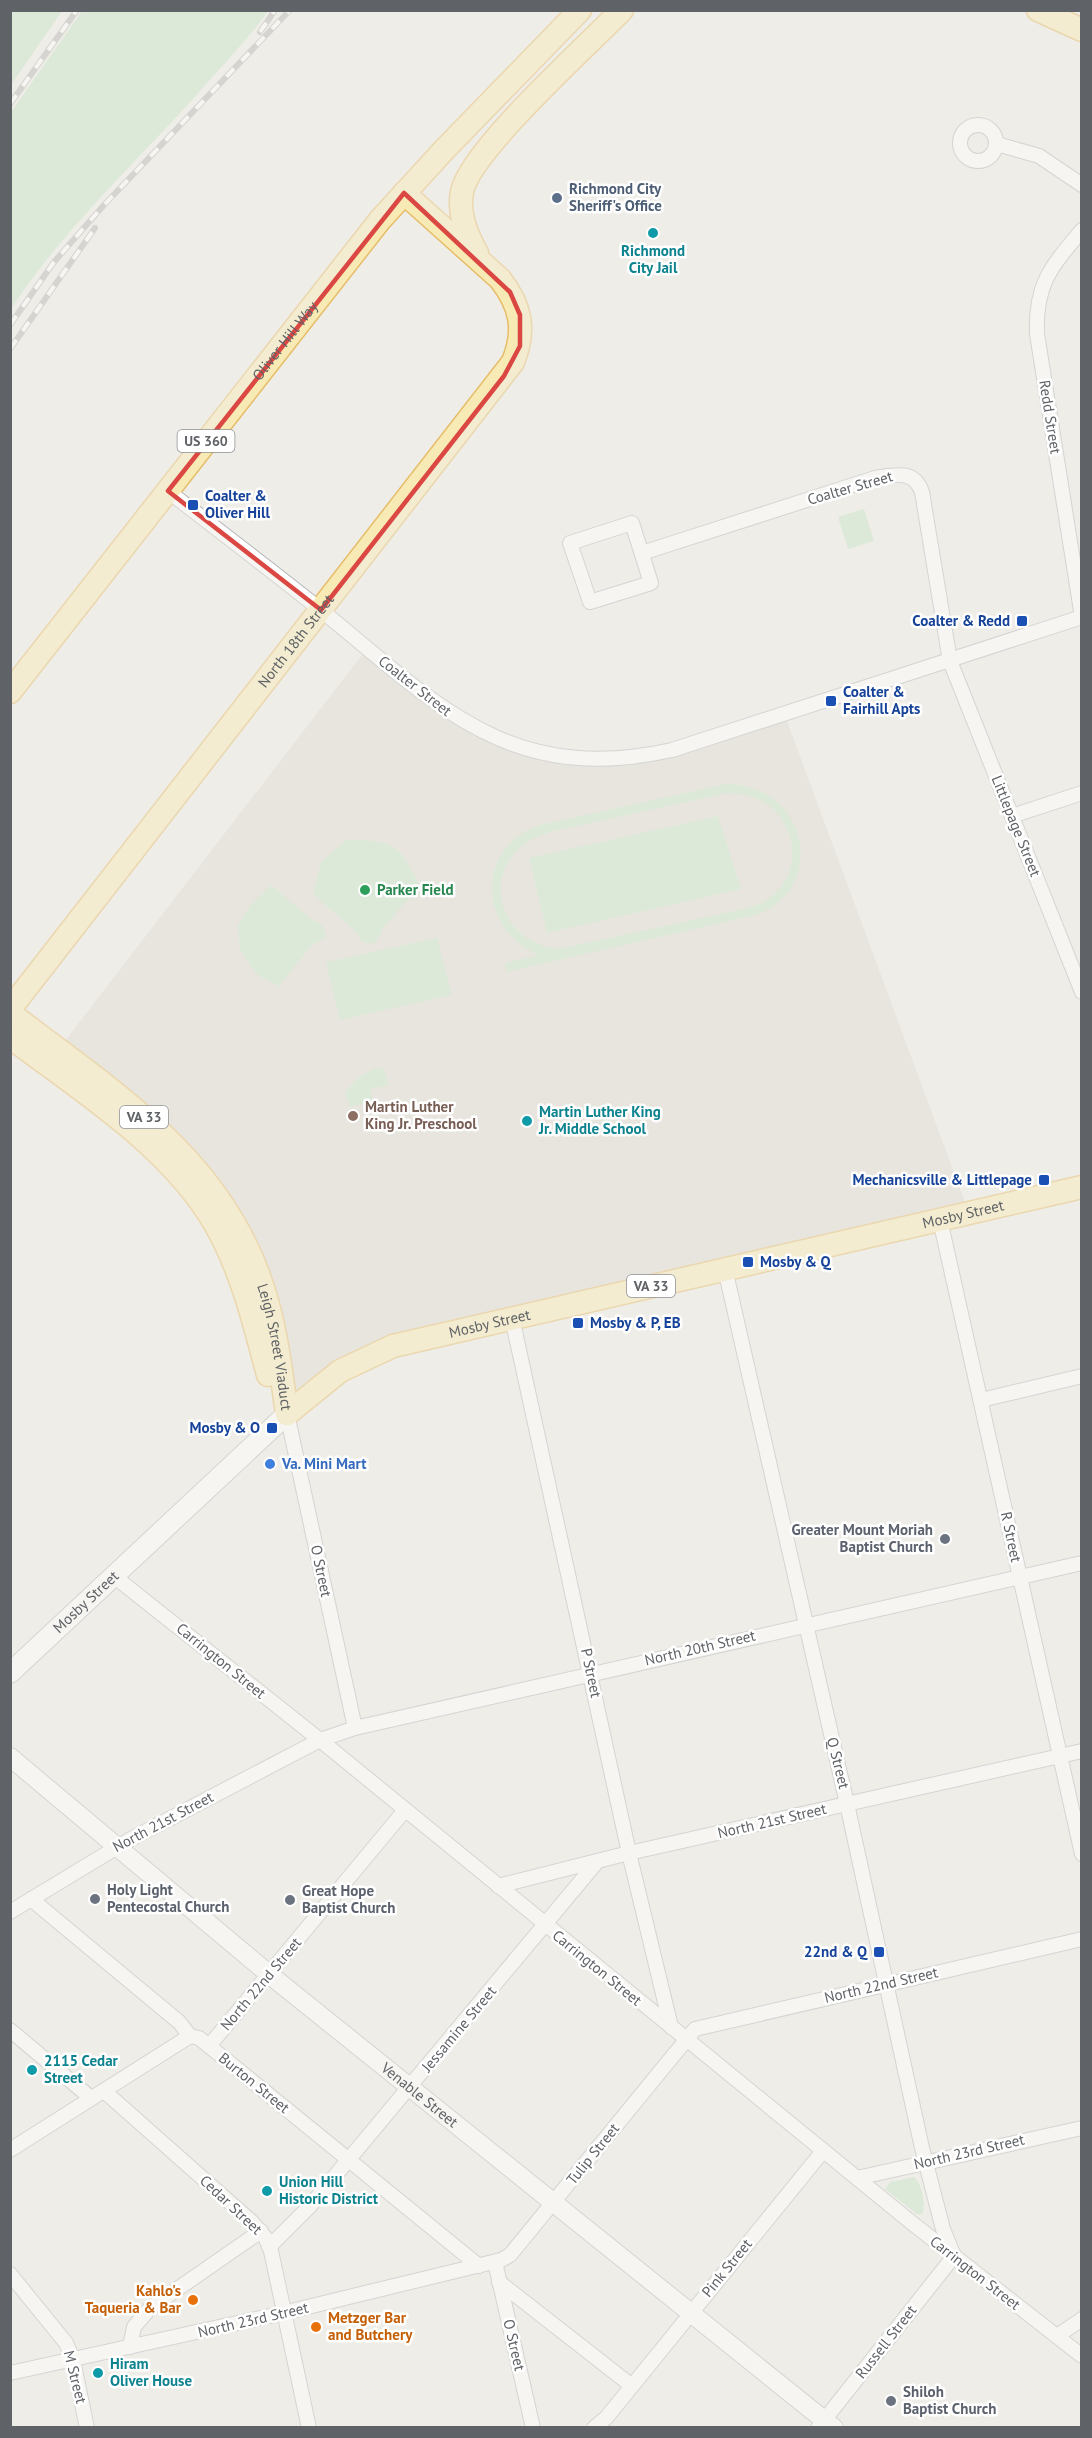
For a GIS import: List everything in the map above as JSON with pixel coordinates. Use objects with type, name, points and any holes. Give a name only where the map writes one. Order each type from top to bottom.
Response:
[{"type":"main road","name":"Oliver Hill Way","points":[[10,692],[357,248],[404,193],[580,10]]},
{"type":"main road","points":[[484,264],[466,231],[461,213],[462,192],[469,171],[489,145],[622,10]]},
{"type":"main road","points":[[1038,10],[1082,30]]},
{"type":"main road","points":[[404,193],[484,264]]},
{"type":"main road","name":"North 18th Street","points":[[10,1011],[513,362],[520,346],[520,315],[510,292],[484,264]]},
{"type":"main road","name":"Leigh Street Viaduct","points":[[10,1011],[144,1117],[180,1150],[221,1200],[240,1252],[271,1319],[287,1414]]},
{"type":"main road","name":"Leigh Street Viaduct","points":[[10,1037],[166,1161],[240,1252]]},
{"type":"main road","name":"Mosby Street","points":[[10,1673],[287,1414],[340,1371],[376,1352],[416,1339],[1082,1187]]},
{"type":"street","points":[[997,144],[1039,156],[1082,185]]},
{"type":"street","name":"Redd Street","points":[[1082,230],[1050,270],[1039,292],[1036,314],[1037,334],[1082,617]]},
{"type":"street","name":"Coalter Street","points":[[642,553],[875,478],[908,475],[917,481],[922,492],[950,661]]},
{"type":"street","name":"Coalter Street","points":[[168,491],[321,610],[427,699],[462,722],[499,740],[541,752],[578,758],[616,758],[672,750],[1082,617]]},
{"type":"street","points":[[632,523],[642,553],[651,583],[590,602],[570,543],[632,523]]},
{"type":"street","name":"Littlepage Street","points":[[950,661],[1077,969],[1082,992]]},
{"type":"street","points":[[1012,816],[1082,793]]},
{"type":"street","name":"R Street","points":[[940,1220],[1082,1854]]},
{"type":"street","name":"Q Street","points":[[725,1269],[848,1804],[925,2162],[954,2256]]},
{"type":"street","name":"P Street","points":[[512,1318],[592,1673],[629,1853],[671,2027]]},
{"type":"street","points":[[981,1400],[1082,1376]]},
{"type":"street","name":"O Street","points":[[287,1414],[355,1728]]},
{"type":"street","name":"North 20th Street","points":[[320,1740],[355,1728],[1082,1563]]},
{"type":"street","name":"Carrington Street","points":[[115,1577],[320,1740],[685,2040],[1082,2356]]},
{"type":"street","name":"North 21st Street","points":[[10,1912],[116,1847],[320,1740]]},
{"type":"street","name":"North 21st Street","points":[[498,1886],[629,1853],[1082,1751]]},
{"type":"street","name":"Venable Street","points":[[10,1757],[270,1975],[691,2313],[825,2425]]},
{"type":"street","name":"North 22nd Street","points":[[209,2046],[405,1810]]},
{"type":"street","name":"Jessamine Street","points":[[270,2246],[288,2230],[348,2160],[546,1926],[596,1863]]},
{"type":"street","name":"Burton Street","points":[[32,1899],[179,2022],[190,2036],[199,2038],[479,2266]]},
{"type":"street","name":"North 22nd Street","points":[[685,2040],[695,2030],[710,2024],[1082,1939]]},
{"type":"street","points":[[10,2030],[91,2098]]},
{"type":"street","points":[[10,2150],[190,2036]]},
{"type":"street","name":"Tulip Street","points":[[495,2262],[510,2255],[685,2040]]},
{"type":"street","name":"Cedar Street","points":[[104,2091],[261,2231],[270,2246],[309,2427]]},
{"type":"street","name":"North 23rd Street","points":[[857,2178],[1082,2128]]},
{"type":"street","name":"Pink Street","points":[[594,2427],[602,2422],[632,2386],[823,2151]]},
{"type":"street","points":[[130,2347],[134,2327],[150,2308],[261,2231]]},
{"type":"street","name":"Russell Street","points":[[825,2425],[954,2256]]},
{"type":"street","name":"O Street","points":[[495,2262],[532,2427]]},
{"type":"street","name":"North 23rd Street","points":[[10,2373],[283,2313],[495,2262]]},
{"type":"street","name":"M Street","points":[[10,2274],[66,2343],[73,2360],[87,2427]]},
{"type":"street","points":[[499,2282],[632,2386]]},
{"type":"street","points":[[1057,2336],[1082,2319]]},
{"type":"highlighted area","points":[[404,193],[510,292],[520,315],[520,346],[504,376],[321,610],[168,491]]},
{"type":"shaded area","points":[[368,647],[466,718],[547,753],[630,757],[784,713],[969,1213],[409,1341],[287,1414],[263,1285],[58,1050]]},
{"type":"green space","points":[[10,11],[62,11],[11,85]]},
{"type":"green space","points":[[82,11],[268,11],[243,43],[189,103],[82,217],[33,277],[11,309],[11,112]]},
{"type":"green space","points":[[864,509],[874,541],[848,549],[838,517]]},
{"type":"green space","points":[[726,784],[754,789],[776,801],[791,819],[799,840],[800,862],[794,884],[779,902],[756,915],[506,972],[505,963],[539,955],[519,943],[504,927],[495,909],[492,889],[495,869],[503,851],[519,836],[540,825]],"holes":[[[727,793],[752,797],[772,808],[785,824],[792,843],[791,863],[784,882],[770,897],[748,908],[558,949],[534,942],[517,929],[505,913],[501,894],[503,875],[512,857],[527,842],[550,832]]]},
{"type":"green space","points":[[718,816],[741,889],[547,933],[529,858]]},
{"type":"green space","name":"Parker Field","points":[[346,840],[374,841],[393,847],[406,861],[420,886],[383,928],[376,943],[363,943],[355,931],[313,894],[321,862]]},
{"type":"green space","points":[[271,885],[311,919],[323,925],[326,937],[312,945],[279,986],[256,974],[240,949],[238,925],[251,904]]},
{"type":"green space","points":[[437,938],[452,995],[340,1020],[326,962]]},
{"type":"green space","points":[[374,1068],[384,1069],[388,1085],[370,1089],[373,1101],[350,1107],[345,1093],[358,1078]]},
{"type":"green space","points":[[914,2177],[919,2184],[923,2199],[923,2213],[918,2215],[885,2189],[890,2182]]},
{"type":"railway","points":[[10,104],[77,10]]},
{"type":"railway","points":[[260,32],[275,10]]},
{"type":"railway","points":[[10,325],[54,262],[104,205],[290,10]]},
{"type":"railway","points":[[10,349],[95,228]]},
{"type":"place","name":"Richmond City Sheriff's Office","points":[[557,198]]},
{"type":"place","name":"Richmond City Jail","points":[[653,233]]},
{"type":"place","name":"Coalter & Oliver Hill","points":[[193,505]]},
{"type":"place","name":"Coalter & Redd","points":[[1022,621]]},
{"type":"place","name":"Coalter & Fairhill Apts","points":[[831,701]]},
{"type":"place","name":"Parker Field","points":[[365,890]]},
{"type":"place","name":"Martin Luther King Jr. Preschool","points":[[353,1116]]},
{"type":"place","name":"Martin Luther King Jr. Middle School","points":[[527,1121]]},
{"type":"place","name":"Mechanicsville & Littlepage","points":[[1044,1180]]},
{"type":"place","name":"Mosby & Q","points":[[748,1262]]},
{"type":"place","name":"Mosby & P, EB","points":[[578,1323]]},
{"type":"place","name":"Mosby & O","points":[[272,1428]]},
{"type":"place","name":"Va. Mini Mart","points":[[270,1464]]},
{"type":"place","name":"Greater Mount Moriah Baptist Church","points":[[945,1539]]},
{"type":"place","name":"Holy Light Pentecostal Church","points":[[95,1899]]},
{"type":"place","name":"Great Hope Baptist Church","points":[[290,1900]]},
{"type":"place","name":"22nd & Q","points":[[879,1952]]},
{"type":"place","name":"2115 Cedar Street","points":[[32,2070]]},
{"type":"place","name":"Union Hill Historic District","points":[[267,2191]]},
{"type":"place","name":"Kahlo's Taqueria & Bar","points":[[193,2300]]},
{"type":"place","name":"Metzger Bar and Butchery","points":[[316,2327]]},
{"type":"place","name":"Hiram Oliver House","points":[[98,2373]]},
{"type":"place","name":"Shiloh Baptist Church","points":[[891,2401]]}]
